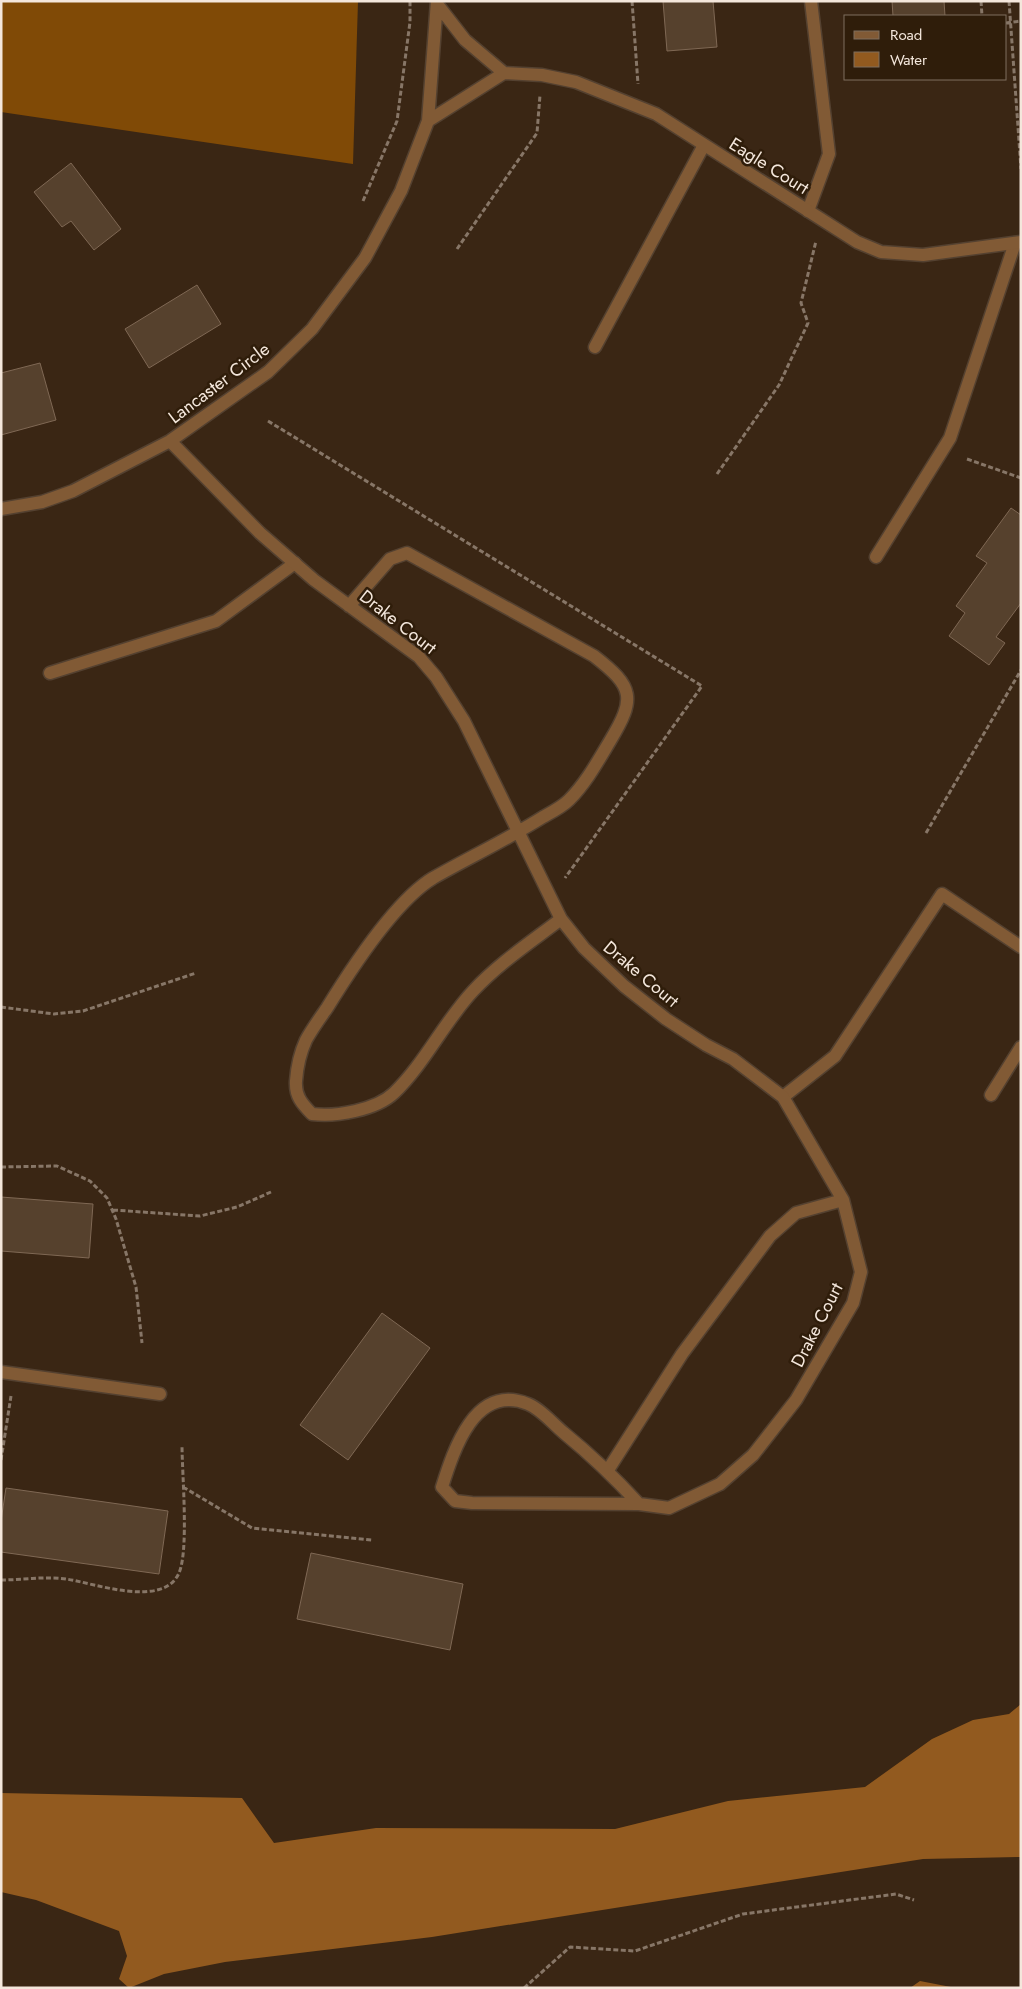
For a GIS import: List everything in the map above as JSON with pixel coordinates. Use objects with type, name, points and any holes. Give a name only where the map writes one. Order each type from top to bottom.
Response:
[{"type":"street","points":[[808,211],[829,154],[812,1]]},
{"type":"street","points":[[428,121],[504,74],[464,40],[437,2]]},
{"type":"street","name":"Lancaster Circle","points":[[1,509],[42,502],[73,490],[170,441],[268,372],[312,329],[365,258],[401,191],[428,121],[437,2]]},
{"type":"street","name":"Eagle Court","points":[[504,74],[542,75],[576,82],[656,114],[857,242],[881,252],[923,256],[1018,242]]},
{"type":"street","points":[[595,347],[704,145]]},
{"type":"street","points":[[876,557],[950,438],[1018,242]]},
{"type":"street","name":"Drake Court","points":[[170,441],[260,533],[349,606],[420,657],[436,677],[464,721],[561,919],[584,948],[666,1020],[733,1059],[783,1097],[843,1200],[861,1272],[852,1303],[796,1400],[753,1456],[720,1484],[669,1508],[639,1504],[472,1503],[454,1501],[442,1488],[459,1440],[473,1418],[492,1403],[510,1399],[530,1404],[608,1470]]},
{"type":"street","points":[[349,606],[390,560],[407,553],[594,656],[615,672],[624,685],[628,700],[626,716],[589,776],[568,801],[520,832],[427,882],[408,898],[352,968],[306,1040],[299,1058],[296,1083],[299,1101],[312,1114],[329,1116],[369,1106],[393,1094],[471,993],[489,975],[561,919]]},
{"type":"street","points":[[50,673],[216,620],[294,562]]},
{"type":"street","points":[[783,1097],[835,1056],[942,894],[1021,947]]},
{"type":"street","points":[[991,1095],[1021,1047]]},
{"type":"street","points":[[639,1504],[608,1470],[682,1354],[770,1236],[796,1213],[843,1200]]},
{"type":"street","points":[[8,1373],[160,1394]]},
{"type":"path","points":[[363,202],[398,121],[410,22],[410,1]]},
{"type":"path","points":[[632,1],[638,90]]},
{"type":"path","points":[[981,1],[982,15]]},
{"type":"path","points":[[1009,1],[1008,22],[1021,169]]},
{"type":"path","points":[[1008,22],[1021,21]]},
{"type":"path","points":[[457,249],[537,133],[542,75]]},
{"type":"path","points":[[717,474],[779,385],[808,323],[801,304],[821,219]]},
{"type":"path","points":[[967,459],[1021,478]]},
{"type":"path","points":[[926,833],[1021,670]]},
{"type":"path","points":[[1,1007],[54,1014],[83,1012],[196,973]]},
{"type":"path","points":[[1,1167],[57,1166],[90,1181],[107,1198],[113,1210],[136,1287],[142,1343]]},
{"type":"path","points":[[113,1210],[200,1216],[236,1207],[271,1192]]},
{"type":"path","points":[[1,1460],[8,1373]]},
{"type":"path","points":[[1,1580],[64,1579],[134,1594],[163,1588],[178,1575],[183,1556],[182,1445]]},
{"type":"path","points":[[183,1486],[252,1528],[372,1540]]},
{"type":"path","points":[[524,1988],[570,1947],[635,1951],[743,1914],[896,1894],[914,1900]]},
{"type":"shaded area","points":[[1,1],[358,1],[353,164],[1,112]]},
{"type":"water","points":[[1021,1704],[1021,1857],[923,1859],[432,1937],[225,1962],[164,1974],[129,1988],[119,1979],[127,1956],[119,1931],[36,1900],[1,1892],[1,1793],[242,1798],[274,1843],[376,1828],[615,1829],[728,1801],[865,1787],[932,1739],[973,1720],[1009,1714]]},
{"type":"water","points":[[920,1981],[956,1988],[910,1988]]},
{"type":"building","points":[[663,1],[713,1],[717,47],[667,51]]},
{"type":"building","points":[[892,1],[944,1],[945,15],[893,15]]},
{"type":"building","points":[[71,163],[121,229],[94,250],[71,221],[62,227],[34,192]]},
{"type":"building","points":[[197,285],[221,324],[149,368],[125,329]]},
{"type":"building","points":[[40,363],[56,420],[1,435],[1,373]]},
{"type":"building","points":[[1011,508],[1021,515],[1021,603],[996,637],[1005,643],[989,665],[949,636],[965,613],[956,606],[987,563],[976,556]]},
{"type":"building","points":[[1,1197],[93,1204],[89,1258],[1,1251]]},
{"type":"building","points":[[382,1313],[430,1348],[348,1460],[300,1425]]},
{"type":"building","points":[[6,1488],[168,1511],[159,1574],[1,1552],[1,1521]]},
{"type":"building","points":[[311,1553],[463,1584],[450,1650],[297,1619]]}]
